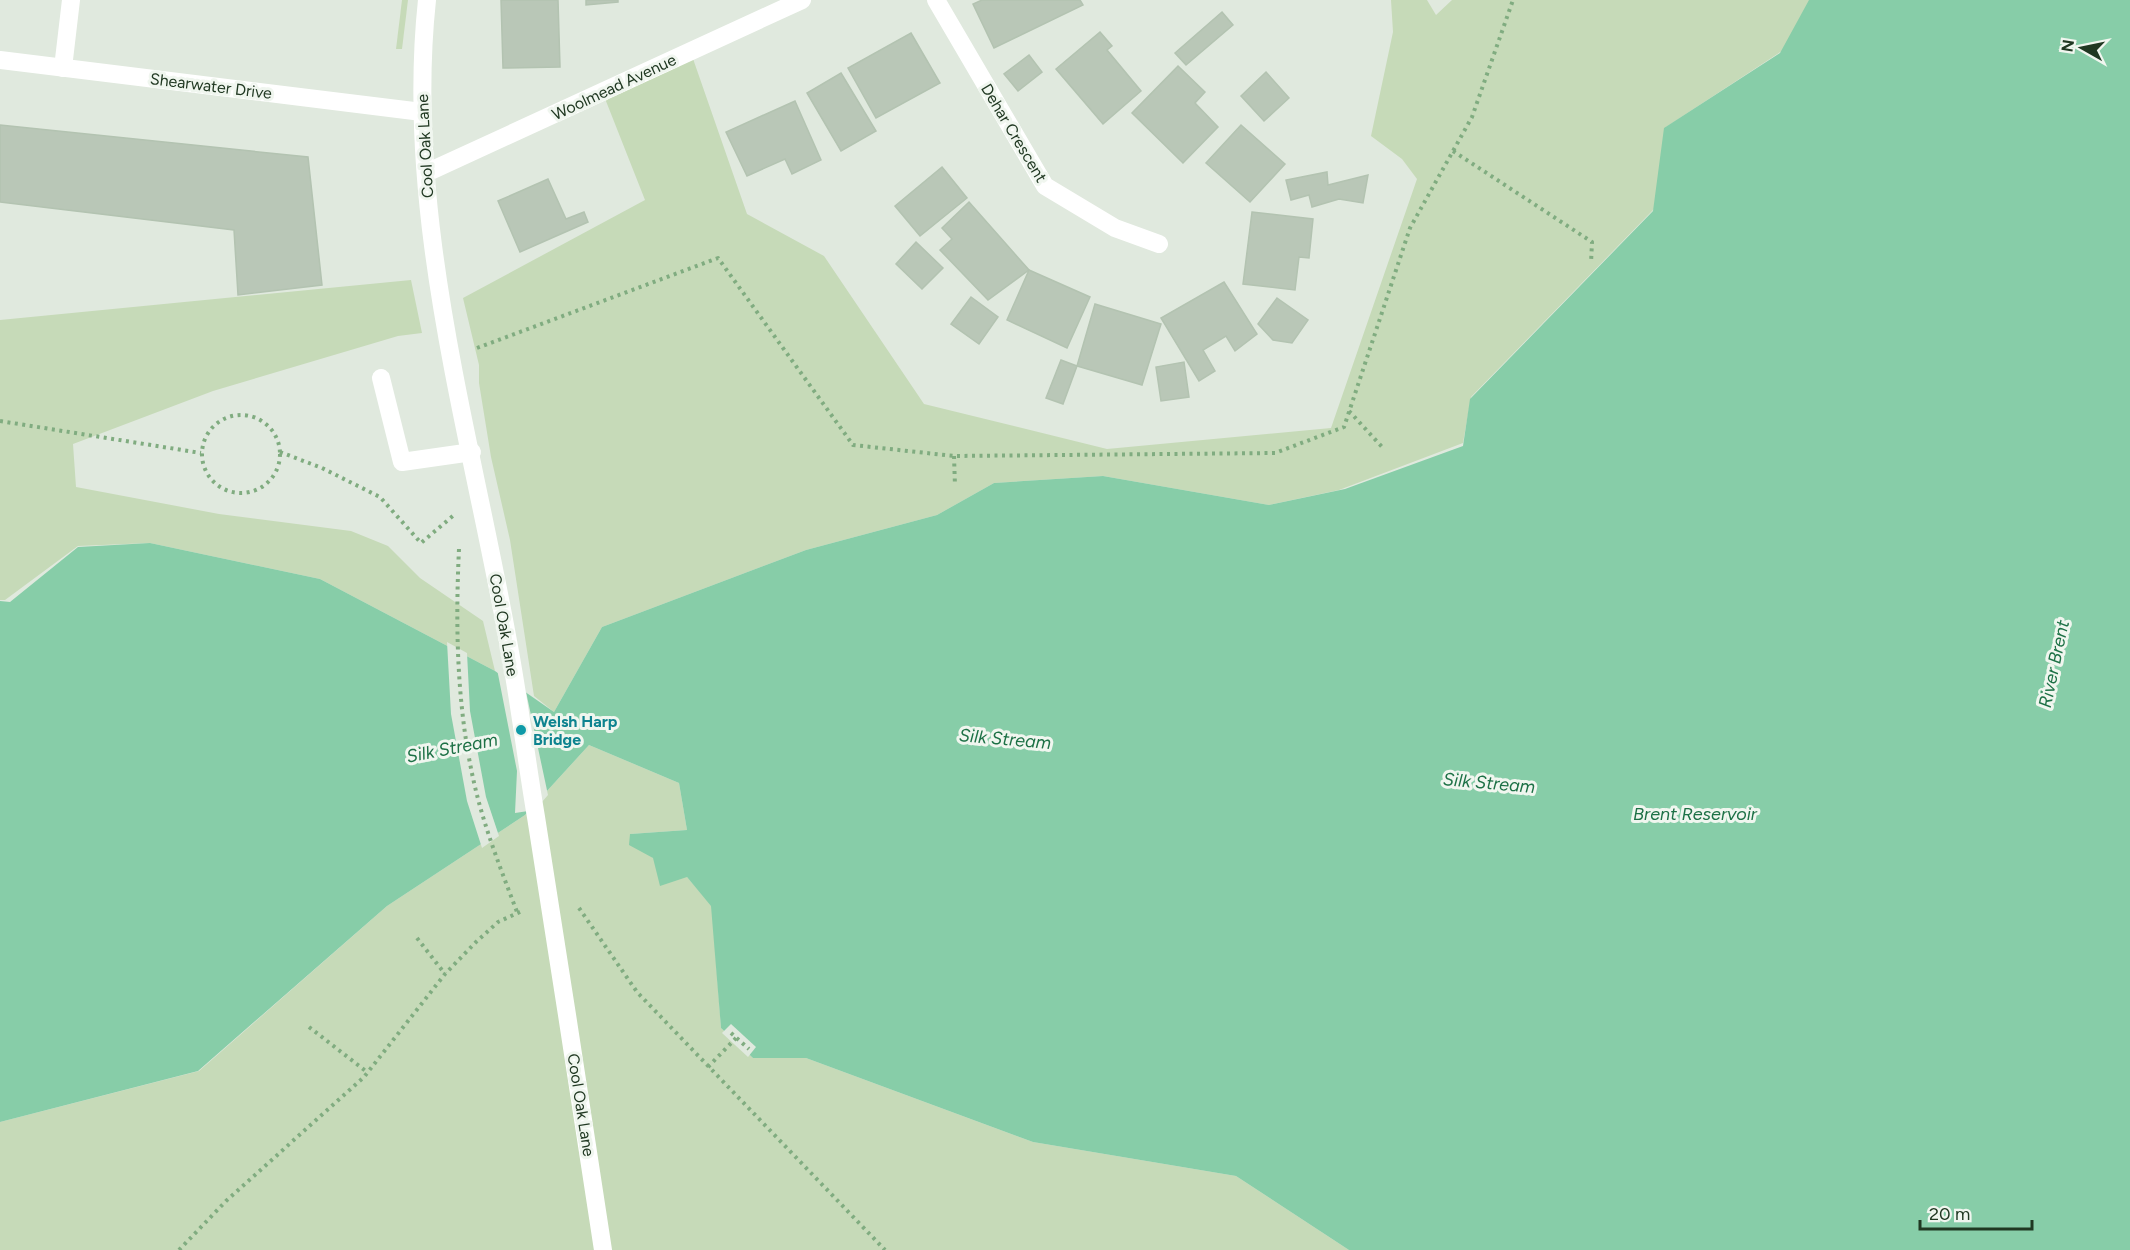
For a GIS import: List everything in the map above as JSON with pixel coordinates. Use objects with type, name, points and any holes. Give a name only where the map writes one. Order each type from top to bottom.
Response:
[{"type":"street","points":[[63,68],[71,0]]},
{"type":"street","name":"Cool Oak Lane","points":[[427,0],[422,55],[422,112],[430,233],[451,358],[472,452],[510,652],[603,1250]]},
{"type":"street","name":"Woolmead Avenue","points":[[426,173],[802,0]]},
{"type":"street","name":"Dehar Crescent","points":[[936,0],[1044,186],[1114,228],[1159,244]]},
{"type":"street","name":"Shearwater Drive","points":[[0,60],[422,112]]},
{"type":"street","points":[[381,378],[402,462],[472,452]]},
{"type":"path","points":[[451,358],[718,258],[853,445],[954,456],[1275,453],[1344,427],[1410,228],[1472,117],[1513,0]]},
{"type":"path","points":[[1453,152],[1592,242],[1591,263]]},
{"type":"path","points":[[1349,411],[1384,449]]},
{"type":"path","points":[[248,415],[271,428],[280,452],[273,476],[265,485],[254,491],[241,493],[218,486],[206,472],[201,453],[210,429],[221,420],[248,415]]},
{"type":"path","points":[[0,421],[201,453]]},
{"type":"path","points":[[280,452],[322,468],[380,497],[421,543],[460,509],[460,520]]},
{"type":"path","points":[[954,456],[955,486]]},
{"type":"path","points":[[179,1250],[226,1201],[367,1072],[445,974],[498,922],[516,912],[478,799],[462,712],[456,605],[459,541]]},
{"type":"path","points":[[571,900],[585,914],[637,992],[885,1250]]},
{"type":"path","points":[[417,938],[445,974]]},
{"type":"path","points":[[309,1027],[367,1072]]},
{"type":"path","points":[[731,1033],[748,1049]]},
{"type":"path","points":[[708,1067],[736,1038]]},
{"type":"shaded area","points":[[402,0],[408,0],[402,49],[396,49]]},
{"type":"shaded area","points":[[1391,0],[1427,0],[1436,15],[1452,0],[1811,0],[1785,49],[1666,127],[1654,209],[1471,397],[1463,443],[1339,490],[1269,505],[1103,476],[994,483],[937,515],[806,550],[602,627],[554,712],[534,696],[510,540],[491,457],[479,383],[479,365],[463,298],[645,200],[602,91],[691,53],[747,214],[824,256],[924,404],[1107,449],[1331,428],[1417,179],[1402,159],[1371,136],[1393,32]]},
{"type":"shaded area","points":[[411,280],[422,333],[398,336],[213,391],[73,444],[76,487],[219,514],[351,531],[388,546],[420,578],[483,621],[495,671],[320,579],[150,543],[78,546],[5,600],[0,600],[0,320]]},
{"type":"shaded area","points":[[589,745],[679,783],[687,830],[630,834],[653,858],[687,877],[712,906],[721,1028],[753,1058],[806,1058],[1033,1142],[1236,1176],[1349,1250],[0,1250],[0,1122],[199,1071],[387,906],[525,815]]},
{"type":"water","name":"Brent Reservoir","points":[[1809,0],[2130,0],[2130,1250],[1349,1250],[1236,1176],[1033,1142],[806,1058],[753,1058],[721,1028],[711,906],[687,877],[660,886],[653,858],[629,845],[630,834],[687,830],[679,783],[589,745],[525,815],[387,906],[198,1071],[0,1122],[0,601],[10,602],[78,547],[150,543],[320,579],[495,671],[554,712],[602,627],[806,550],[937,515],[994,483],[1103,476],[1269,505],[1345,489],[1463,446],[1470,399],[1653,211],[1664,128],[1780,53]]},
{"type":"pier","points":[[447,642],[467,653],[470,711],[486,797],[499,836],[482,848],[467,801],[451,714]]},
{"type":"pier","name":"Welsh Harp Bridge","points":[[497,669],[525,687],[548,795],[535,810],[515,813],[517,771]]},
{"type":"pier","points":[[731,1024],[756,1047],[748,1057],[722,1033]]},
{"type":"building","points":[[501,0],[558,0],[560,67],[503,68]]},
{"type":"building","points":[[586,0],[618,0],[618,2],[586,5]]},
{"type":"building","points":[[982,0],[1080,0],[1083,5],[994,48],[973,4]]},
{"type":"building","points":[[1222,12],[1233,25],[1186,65],[1175,53]]},
{"type":"building","points":[[1100,32],[1112,46],[1107,50],[1141,91],[1103,124],[1056,69]]},
{"type":"building","points":[[911,33],[940,83],[876,118],[848,68]]},
{"type":"building","points":[[1029,55],[1042,72],[1018,91],[1004,74]]},
{"type":"building","points":[[1178,66],[1205,92],[1195,103],[1218,127],[1183,163],[1132,113]]},
{"type":"building","points":[[1266,72],[1289,98],[1264,121],[1241,96]]},
{"type":"building","points":[[841,73],[876,131],[841,151],[807,93]]},
{"type":"building","points":[[795,101],[821,160],[792,174],[785,159],[747,176],[726,132]]},
{"type":"building","points":[[0,125],[308,157],[322,285],[238,295],[234,230],[0,202]]},
{"type":"building","points":[[1241,125],[1285,164],[1250,202],[1206,163]]},
{"type":"building","points":[[942,167],[967,198],[920,236],[895,206]]},
{"type":"building","points":[[1327,172],[1328,185],[1368,175],[1363,203],[1339,199],[1312,207],[1309,195],[1291,200],[1286,180]]},
{"type":"building","points":[[548,179],[566,219],[584,212],[588,222],[520,252],[498,201]]},
{"type":"building","points":[[969,202],[1029,270],[988,300],[940,250],[952,239],[942,228]]},
{"type":"building","points":[[1252,212],[1313,219],[1309,258],[1299,257],[1295,290],[1243,284]]},
{"type":"building","points":[[916,242],[943,268],[922,289],[896,264]]},
{"type":"building","points":[[1029,270],[1090,297],[1067,348],[1007,320]]},
{"type":"building","points":[[1224,282],[1257,334],[1235,351],[1226,336],[1203,350],[1215,371],[1199,381],[1161,318]]},
{"type":"building","points":[[971,297],[998,317],[979,344],[951,324]]},
{"type":"building","points":[[1277,298],[1308,320],[1292,343],[1273,340],[1258,324]]},
{"type":"building","points":[[1095,304],[1161,324],[1142,385],[1077,366]]},
{"type":"building","points":[[1061,360],[1077,366],[1063,404],[1046,398]]},
{"type":"building","points":[[1184,362],[1189,397],[1161,401],[1156,367]]},
{"type":"place","name":"Welsh Harp Bridge","points":[[521,730]]},
{"type":"water label","name":"River Brent","points":[[2054,664]]},
{"type":"water label","name":"Silk Stream","points":[[1005,739]]},
{"type":"water label","name":"Silk Stream","points":[[452,748]]},
{"type":"water label","name":"Silk Stream","points":[[1489,783]]}]
